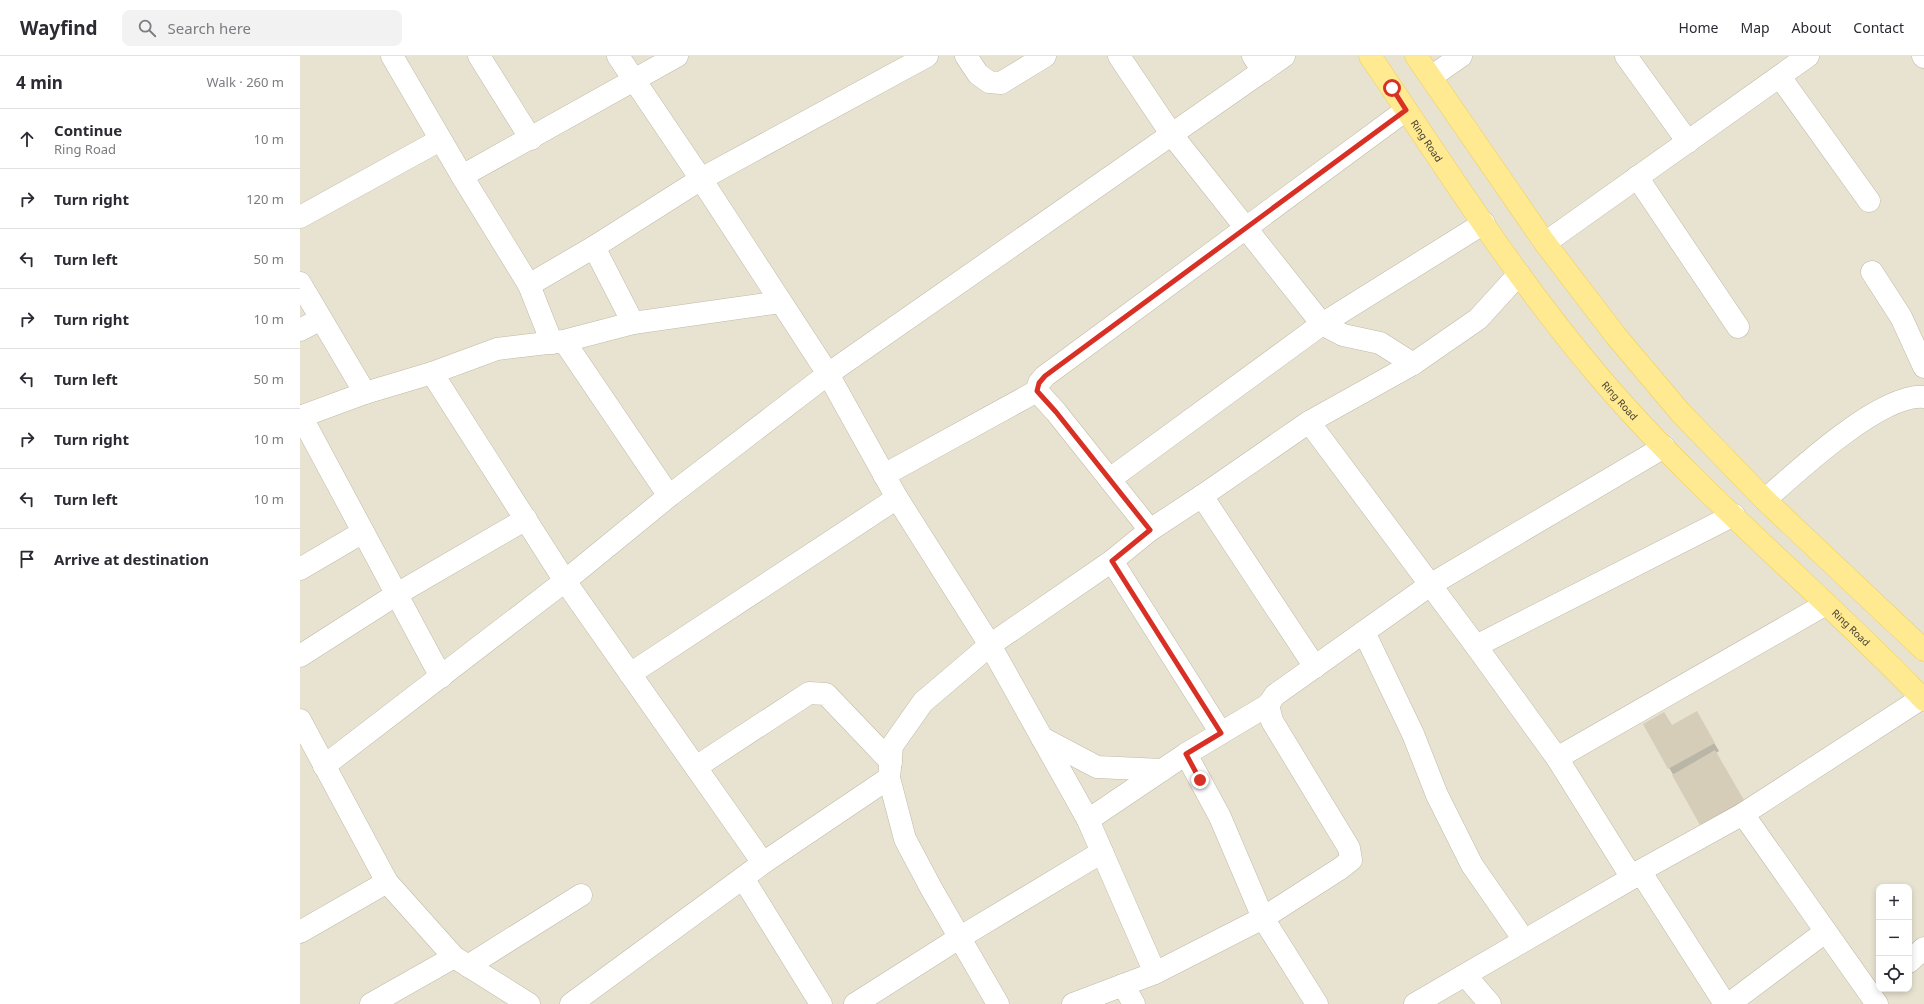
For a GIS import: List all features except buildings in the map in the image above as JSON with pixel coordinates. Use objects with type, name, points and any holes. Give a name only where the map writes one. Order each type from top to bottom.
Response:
[{"type":"main road","name":"Ring Road","points":[[1370,56],[1519,274],[1596,373],[1664,447],[1923,699]]},
{"type":"main road","points":[[1416,56],[1545,243],[1616,336],[1680,412],[1765,500],[1924,650]]},
{"type":"street","points":[[392,56],[440,140],[529,285],[558,342],[670,496]]},
{"type":"street","points":[[479,56],[531,139]]},
{"type":"street","points":[[618,56],[701,179],[828,374],[897,498],[990,645],[1088,820],[1155,973]]},
{"type":"street","points":[[462,176],[531,139],[633,79],[677,56]]},
{"type":"street","points":[[529,285],[594,247],[701,179],[927,56]]},
{"type":"street","points":[[966,56],[978,74],[989,82],[1001,83],[1045,56]]},
{"type":"street","points":[[1119,56],[1172,135],[1322,324],[1343,335],[1380,343],[1413,364]]},
{"type":"street","points":[[324,766],[442,677],[565,581],[670,496],[828,374],[1172,135],[1258,64],[1284,56]]},
{"type":"street","points":[[1431,77],[1461,56]]},
{"type":"street","points":[[1626,56],[1688,142]]},
{"type":"street","points":[[1545,243],[1688,142],[1793,64],[1869,201]]},
{"type":"street","points":[[884,475],[1037,391],[1039,383],[1045,376],[1406,110]]},
{"type":"street","points":[[300,217],[440,140]]},
{"type":"street","points":[[1637,178],[1738,327]]},
{"type":"street","points":[[1110,479],[1322,324],[1484,223]]},
{"type":"street","points":[[594,247],[633,323]]},
{"type":"street","points":[[1872,272],[1901,317],[1924,367]]},
{"type":"street","points":[[998,1004],[905,839],[890,770],[892,746],[923,702],[990,645],[1112,561],[1150,530],[1309,422],[1413,364],[1478,319],[1519,274]]},
{"type":"street","points":[[300,283],[365,393]]},
{"type":"street","points":[[442,677],[300,416],[365,393],[432,373],[497,349],[558,342],[633,323],[780,302]]},
{"type":"street","points":[[300,330],[321,319]]},
{"type":"street","points":[[432,373],[565,581],[763,863]]},
{"type":"street","points":[[1037,391],[1150,530]]},
{"type":"street","points":[[1765,500],[1821,450],[1861,422],[1893,403],[1924,397]]},
{"type":"street","points":[[1309,422],[1476,646],[1557,758],[1725,1004]]},
{"type":"street","points":[[1088,820],[1186,754],[1268,705],[1275,695],[1430,585],[1664,447]]},
{"type":"street","points":[[1202,496],[1315,668]]},
{"type":"street","points":[[630,674],[897,498]]},
{"type":"street","points":[[1476,646],[1734,515]]},
{"type":"street","points":[[300,656],[397,594],[526,519]]},
{"type":"street","points":[[300,569],[363,532]]},
{"type":"street","points":[[1112,561],[1221,733]]},
{"type":"street","points":[[1557,758],[1826,604]]},
{"type":"street","points":[[1364,632],[1413,734],[1437,795],[1472,865],[1524,940]]},
{"type":"street","points":[[696,767],[809,693],[826,694],[890,770]]},
{"type":"street","points":[[1415,1004],[1743,814],[1923,699]]},
{"type":"street","points":[[1073,1004],[1155,973],[1263,918],[1351,860],[1349,848],[1272,721],[1268,705]]},
{"type":"street","points":[[300,720],[387,882],[461,961],[529,1004]]},
{"type":"street","points":[[1042,738],[1097,767],[1162,770]]},
{"type":"street","points":[[1186,754],[1220,817],[1263,918],[1317,1004]]},
{"type":"street","points":[[571,1004],[890,770]]},
{"type":"street","points":[[1743,814],[1825,932],[1876,997]]},
{"type":"street","points":[[855,1004],[1102,852]]},
{"type":"street","points":[[743,878],[822,1004]]},
{"type":"street","points":[[300,932],[387,882]]},
{"type":"street","points":[[371,1004],[461,961],[581,895]]},
{"type":"street","points":[[1729,1004],[1825,932]]},
{"type":"street","points":[[1912,959],[1924,948]]},
{"type":"street","points":[[1465,975],[1490,1004]]},
{"type":"street","points":[[1123,985],[1134,1004]]},
{"type":"shaded area","points":[[300,56],[1924,56],[1924,1004],[300,1004]]},
{"type":"route","points":[[1200,780],[1186,754],[1221,733],[1112,561],[1150,530],[1056,412],[1037,391],[1039,383],[1045,376],[1406,110],[1392,88]]}]
